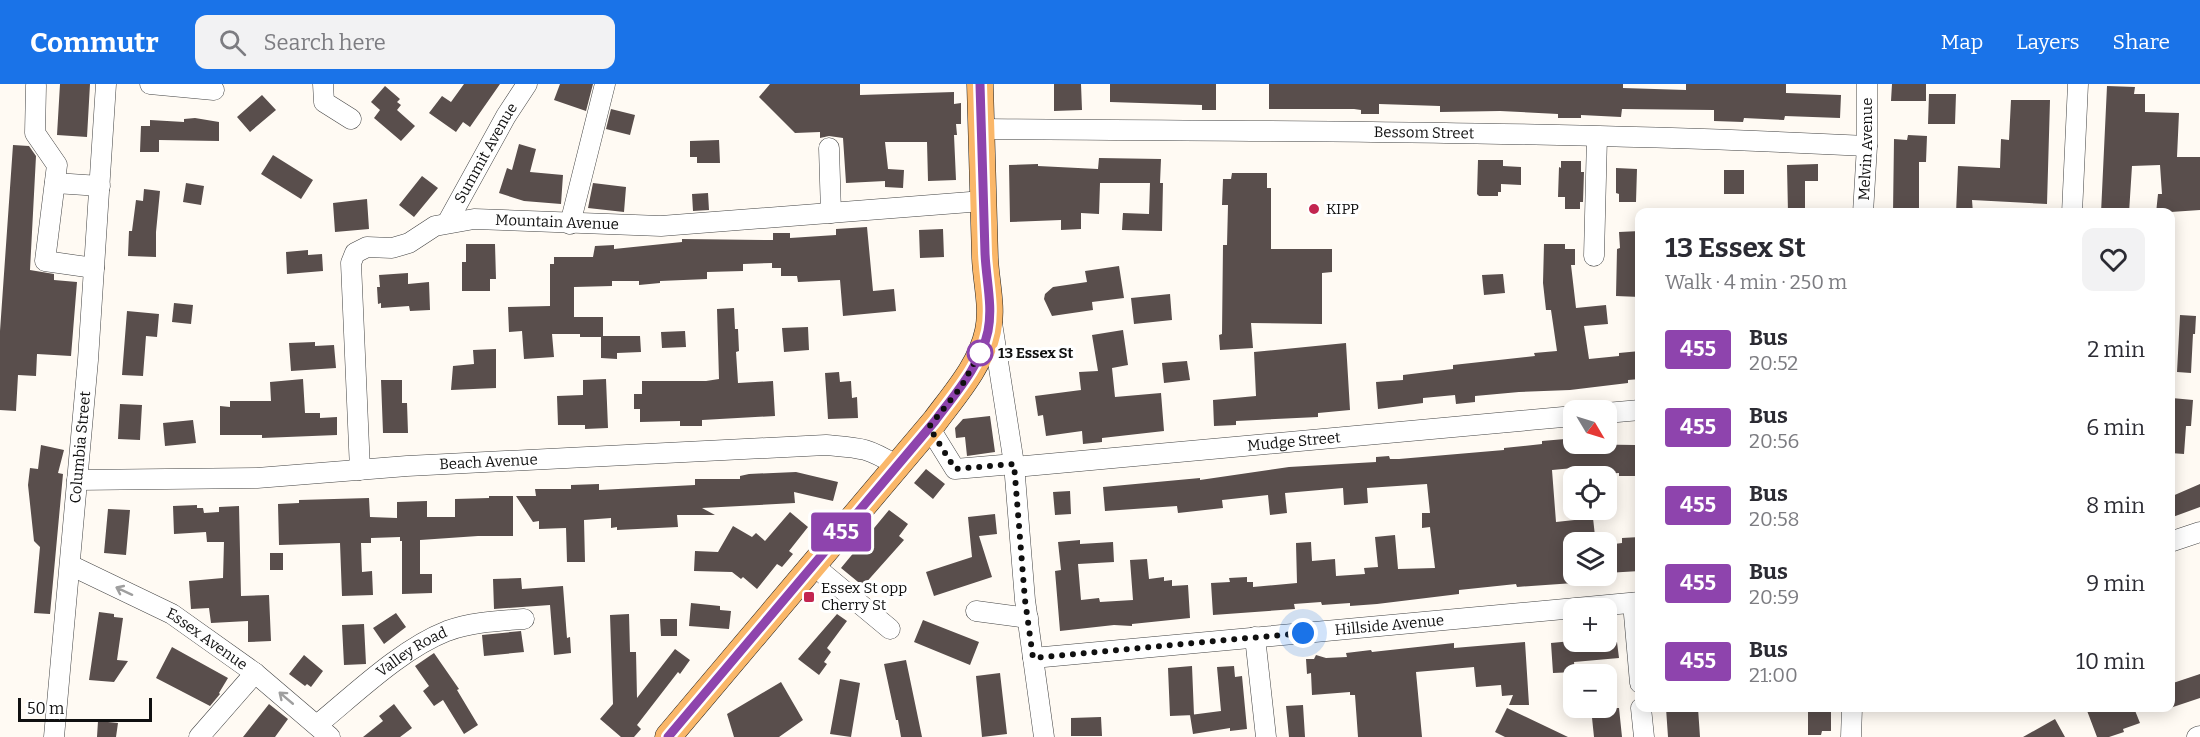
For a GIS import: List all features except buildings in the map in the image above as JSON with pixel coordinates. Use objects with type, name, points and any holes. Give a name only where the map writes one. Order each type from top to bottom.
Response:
[{"type":"main road","points":[[668,737],[929,427],[961,387],[982,349],[988,331],[989,299],[986,273],[980,84]]},
{"type":"street","name":"Columbia Street","points":[[54,737],[94,268],[106,84]]},
{"type":"street","points":[[150,84],[214,90]]},
{"type":"street","points":[[323,84],[324,102],[351,119]]},
{"type":"street","name":"Summit Avenue","points":[[447,223],[506,116],[527,84]]},
{"type":"street","points":[[570,224],[605,84]]},
{"type":"street","name":"Melvin Avenue","points":[[1863,208],[1867,146],[1867,84]]},
{"type":"street","points":[[2072,208],[2078,84]]},
{"type":"street","points":[[36,86],[35,133],[57,165],[45,261],[94,268]]},
{"type":"street","name":"Bessom Street","points":[[982,129],[1307,131],[1748,140],[1867,146]]},
{"type":"street","points":[[1594,256],[1597,137]]},
{"type":"street","points":[[829,148],[831,213]]},
{"type":"street","points":[[55,183],[99,186]]},
{"type":"street","name":"Mountain Avenue","points":[[360,470],[351,263],[355,253],[367,247],[392,248],[409,243],[435,226],[474,219],[661,226],[983,201]]},
{"type":"street","points":[[989,299],[1015,465],[1028,618],[1044,737]]},
{"type":"street","points":[[1617,412],[1635,410]]},
{"type":"street","name":"Mudge Street","points":[[929,427],[955,469],[1563,417]]},
{"type":"street","name":"Beach Avenue","points":[[77,480],[257,478],[360,470],[826,446],[868,449],[896,465]]},
{"type":"street","points":[[2175,540],[2200,532]]},
{"type":"street","name":"Essex Avenue","points":[[70,565],[172,614],[255,673],[323,731]]},
{"type":"street","points":[[813,565],[890,629]]},
{"type":"street","name":"Hillside Avenue","points":[[1033,658],[1635,602]]},
{"type":"street","points":[[976,612],[1028,618]]},
{"type":"street","name":"Valley Road","points":[[323,731],[400,658],[425,642],[447,631],[468,626],[524,619]]},
{"type":"street","points":[[1255,637],[1266,737]]},
{"type":"street","points":[[199,737],[255,673]]},
{"type":"street","points":[[1641,712],[1644,737]]},
{"type":"street","points":[[1851,737],[1852,712]]},
{"type":"bus line","name":"455","points":[[668,737],[935,421],[961,387],[982,349],[988,331],[989,299],[985,251],[980,84]]},
{"type":"place","name":"KIPP","points":[[1314,209]]},
{"type":"place","name":"13 Essex St","points":[[980,353]]},
{"type":"place","name":"Essex St opp Cherry St","points":[[809,597]]},
{"type":"route","points":[[980,353],[982,349],[961,387],[929,427],[955,469],[1014,464],[1025,600],[1033,658],[1303,633]]}]
